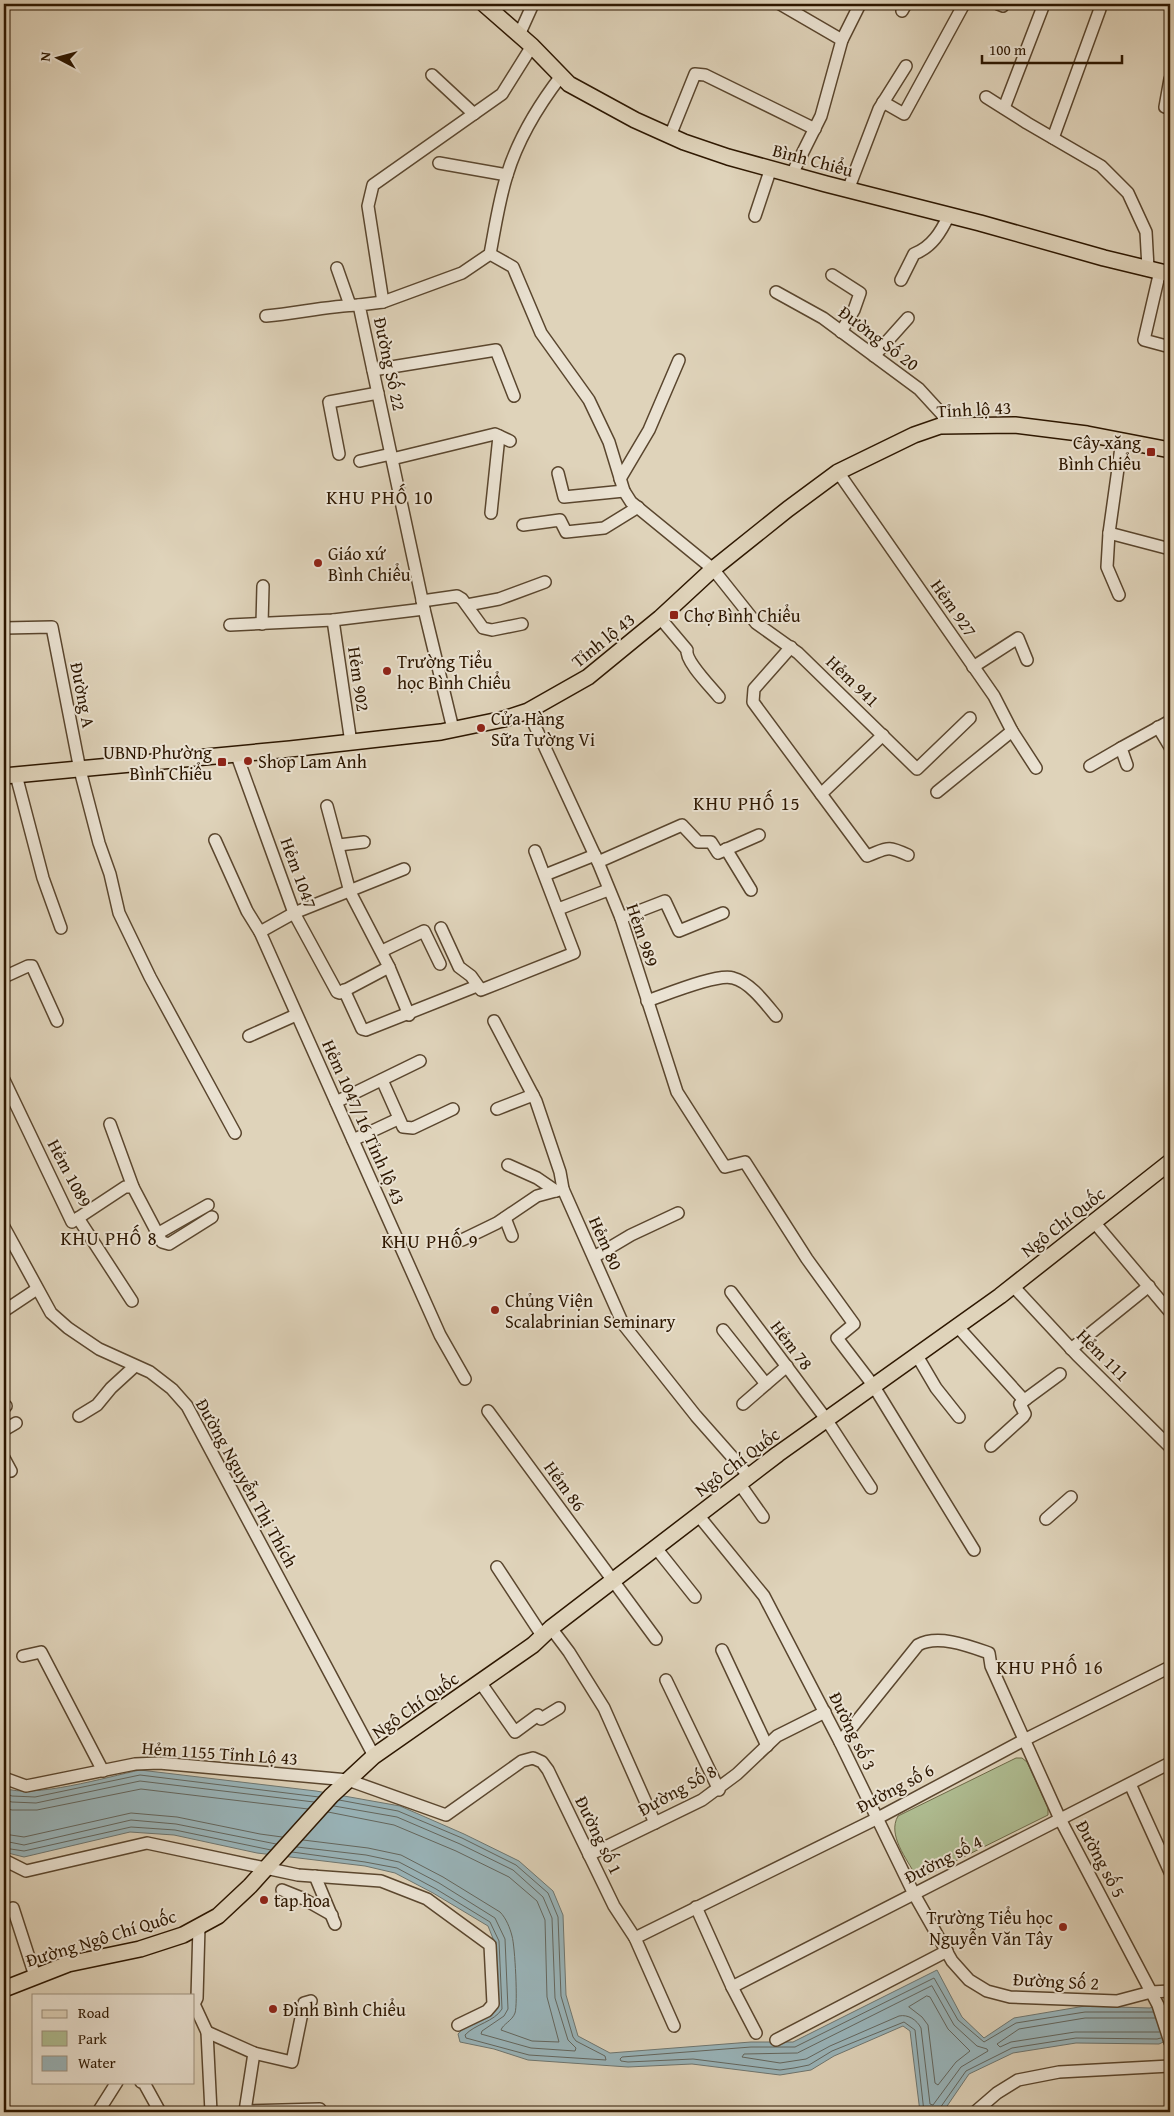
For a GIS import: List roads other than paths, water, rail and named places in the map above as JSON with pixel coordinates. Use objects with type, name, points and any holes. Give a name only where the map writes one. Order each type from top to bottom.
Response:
[{"type":"main road","name":"Bình Chiểu","points":[[484,4],[532,46],[569,84],[635,120],[698,148],[848,190],[1159,271]]},
{"type":"main road","name":"Tỉnh lộ 43","points":[[10,776],[351,742],[453,729],[504,719],[528,711],[588,677],[660,618],[713,569],[838,472],[914,435],[940,426],[1015,424],[1122,440],[1170,450]]},
{"type":"main road","name":"Ngô Chí Quốc","points":[[331,1796],[374,1756],[480,1682],[826,1419],[1013,1286],[1170,1162]]},
{"type":"main road","name":"Đường Ngô Chí Quốc","points":[[4,1989],[68,1964],[140,1950],[183,1935],[218,1916],[270,1865],[331,1796]]},
{"type":"street","points":[[519,34],[533,4]]},
{"type":"street","points":[[780,4],[794,7],[842,40]]},
{"type":"street","points":[[792,174],[821,116],[842,40],[860,4]]},
{"type":"street","points":[[883,102],[904,114],[964,4]]},
{"type":"street","points":[[1004,108],[1044,4]]},
{"type":"street","points":[[1053,138],[1100,9]]},
{"type":"street","points":[[382,302],[368,206],[373,185],[502,94],[532,46]]},
{"type":"street","points":[[848,190],[883,102],[906,66]]},
{"type":"street","points":[[670,136],[695,74],[705,75],[814,129]]},
{"type":"street","points":[[432,75],[474,114]]},
{"type":"street","points":[[558,473],[564,497],[624,491],[609,442],[589,400],[541,333],[513,267],[490,254],[507,175],[526,129],[543,99],[561,76]]},
{"type":"street","points":[[1170,79],[1165,107],[1170,109]]},
{"type":"street","points":[[986,97],[1100,166],[1128,192],[1146,232],[1159,271],[1144,340],[1170,347]]},
{"type":"street","points":[[439,163],[507,175]]},
{"type":"street","points":[[755,216],[771,168]]},
{"type":"street","points":[[902,280],[914,254],[922,251],[942,232],[949,215]]},
{"type":"street","name":"Đường Số 22","points":[[453,729],[423,605],[373,370],[355,305],[382,302],[462,273],[490,254]]},
{"type":"street","points":[[266,316],[330,306],[355,305],[338,268]]},
{"type":"street","points":[[832,275],[860,293],[854,310],[841,332]]},
{"type":"street","name":"Đường Số 20","points":[[776,292],[823,318],[919,390],[952,425]]},
{"type":"street","points":[[874,356],[908,318]]},
{"type":"street","points":[[373,370],[496,350],[514,396]]},
{"type":"street","points":[[620,479],[649,430],[680,360]]},
{"type":"street","points":[[338,454],[329,402],[378,393]]},
{"type":"street","points":[[360,461],[495,434],[510,441]]},
{"type":"street","points":[[491,513],[499,436]]},
{"type":"street","points":[[1119,595],[1107,567],[1109,533],[1122,440]]},
{"type":"street","name":"Hẻm 927","points":[[838,472],[994,696],[1012,731],[1036,768]]},
{"type":"street","name":"Hẻm 941","points":[[624,491],[631,502],[713,569],[756,623],[791,647],[918,769],[970,718]]},
{"type":"street","points":[[523,525],[560,520],[566,532],[604,528],[638,507]]},
{"type":"street","points":[[1109,533],[1170,548]]},
{"type":"street","points":[[466,605],[499,599],[545,582]]},
{"type":"street","points":[[262,624],[263,586]]},
{"type":"street","points":[[230,625],[333,620],[423,605],[457,596],[486,629],[492,630],[522,624]]},
{"type":"street","points":[[660,618],[687,650],[686,655],[690,662],[719,697]]},
{"type":"street","name":"Hẻm 902","points":[[333,620],[351,742]]},
{"type":"street","name":"Đường A","points":[[4,628],[52,627],[80,770],[99,843],[110,874],[119,913],[150,977],[235,1132]]},
{"type":"street","points":[[973,667],[1018,638],[1027,660]]},
{"type":"street","points":[[791,647],[754,689],[753,702],[867,856],[883,848],[908,855]]},
{"type":"street","name":"Hẻm 989","points":[[528,711],[596,858],[620,918],[677,1092],[725,1167],[745,1162],[808,1259],[854,1324],[837,1338],[874,1385]]},
{"type":"street","points":[[1090,766],[1170,720]]},
{"type":"street","points":[[1158,727],[1170,747]]},
{"type":"street","points":[[937,792],[1012,731]]},
{"type":"street","points":[[821,794],[883,735]]},
{"type":"street","points":[[1121,748],[1127,765]]},
{"type":"street","name":"Hẻm 1047","points":[[236,753],[294,913],[336,991],[340,993],[344,990],[364,1030],[408,1015],[477,986],[481,990],[574,952],[558,907]]},
{"type":"street","points":[[10,776],[28,823],[61,928]]},
{"type":"street","points":[[328,806],[350,892],[382,951],[408,1015]]},
{"type":"street","points":[[545,875],[596,858],[682,825],[698,842],[711,842],[718,853],[759,835]]},
{"type":"street","name":"Hẻm 1047/16 Tỉnh lộ 43","points":[[215,840],[247,911],[260,932],[440,1335],[465,1379]]},
{"type":"street","points":[[339,845],[364,842]]},
{"type":"street","points":[[726,849],[751,890]]},
{"type":"street","points":[[535,851],[558,907],[561,908],[608,890]]},
{"type":"street","points":[[260,932],[294,913],[404,869]]},
{"type":"street","points":[[620,918],[665,901],[679,930],[723,913]]},
{"type":"street","points":[[441,928],[459,967],[470,976],[477,986]]},
{"type":"street","points":[[382,951],[424,931],[440,964]]},
{"type":"street","points":[[4,976],[32,966],[57,1021]]},
{"type":"street","points":[[344,990],[389,967]]},
{"type":"street","points":[[647,1001],[717,978],[733,978],[754,990],[776,1016]]},
{"type":"street","points":[[249,1036],[296,1015]]},
{"type":"street","name":"Hẻm 80","points":[[494,1021],[532,1095],[560,1172],[559,1190],[594,1256],[622,1324],[696,1416],[744,1480],[763,1517]]},
{"type":"street","points":[[336,1102],[420,1061]]},
{"type":"street","name":"Hẻm 1089","points":[[4,1080],[72,1222],[125,1187],[133,1188]]},
{"type":"street","points":[[382,1080],[403,1127],[408,1129],[453,1109]]},
{"type":"street","points":[[497,1109],[532,1095]]},
{"type":"street","points":[[353,1140],[398,1119]]},
{"type":"street","points":[[110,1124],[133,1188],[162,1242],[169,1244],[212,1217]]},
{"type":"street","points":[[508,1165],[559,1190]]},
{"type":"street","points":[[462,1240],[505,1218],[537,1196],[559,1190]]},
{"type":"street","points":[[157,1234],[208,1205]]},
{"type":"street","points":[[594,1256],[678,1212]]},
{"type":"street","points":[[78,1218],[132,1301]]},
{"type":"street","points":[[505,1218],[512,1236]]},
{"type":"street","points":[[1094,1222],[1170,1312]]},
{"type":"street","name":"Đường Nguyễn Thị Thích","points":[[4,1227],[51,1313],[68,1328],[99,1349],[150,1372],[172,1389],[187,1406],[374,1756]]},
{"type":"street","name":"Hẻm 111","points":[[1013,1286],[1071,1349],[1170,1446]]},
{"type":"street","points":[[1071,1349],[1148,1286]]},
{"type":"street","points":[[4,1310],[37,1289]]},
{"type":"street","name":"Hẻm 78","points":[[731,1292],[826,1419],[871,1488]]},
{"type":"street","points":[[957,1326],[1022,1398],[1026,1398]]},
{"type":"street","points":[[723,1330],[766,1384]]},
{"type":"street","points":[[916,1354],[936,1388],[959,1417]]},
{"type":"street","points":[[79,1416],[97,1405],[111,1388],[135,1366]]},
{"type":"street","points":[[742,1404],[787,1366]]},
{"type":"street","points":[[991,1446],[1023,1417],[1025,1414],[1020,1404],[1060,1374]]},
{"type":"street","points":[[874,1385],[974,1550]]},
{"type":"street","name":"Hẻm 86","points":[[488,1411],[656,1640]]},
{"type":"street","points":[[4,1430],[16,1423]]},
{"type":"street","points":[[4,1458],[11,1470]]},
{"type":"street","points":[[1046,1519],[1072,1497]]},
{"type":"street","name":"Đường số 3","points":[[698,1516],[764,1596],[825,1712],[914,1894],[949,1956]]},
{"type":"street","points":[[656,1548],[695,1597]]},
{"type":"street","points":[[497,1567],[547,1632],[569,1652],[604,1708],[655,1823]]},
{"type":"street","name":"Đường số 5","points":[[840,1742],[918,1645],[933,1640],[967,1646],[989,1654],[991,1666],[1023,1741],[1060,1819],[1158,2005],[1170,2042]]},
{"type":"street","points":[[722,1650],[767,1746]]},
{"type":"street","points":[[23,1656],[41,1652],[103,1771]]},
{"type":"street","name":"Đường số 6","points":[[635,1938],[876,1819],[1170,1666]]},
{"type":"street","points":[[666,1680],[719,1790]]},
{"type":"street","points":[[480,1682],[515,1732],[538,1715],[542,1719],[558,1708]]},
{"type":"street","name":"Đường Số 8","points":[[589,1855],[719,1790],[777,1736],[825,1712]]},
{"type":"street","name":"Đường số 1","points":[[446,1815],[522,1761],[533,1758],[542,1762],[548,1770],[614,1906],[635,1938],[674,2026]]},
{"type":"street","name":"Đường số 4","points":[[732,1987],[1170,1763]]},
{"type":"street","name":"Hẻm 1155 Tỉnh Lộ 43","points":[[4,1778],[26,1786],[135,1764],[159,1764],[348,1780],[446,1815]]},
{"type":"street","points":[[1130,1784],[1170,1872]]},
{"type":"street","points":[[4,1860],[26,1871],[146,1843],[270,1865],[315,1876],[382,1881],[426,1899],[490,1945],[493,2004],[487,2011],[458,2025]]},
{"type":"street","points":[[282,1890],[302,1898],[334,1919],[315,1876]]},
{"type":"street","points":[[696,1907],[732,1987],[756,2033]]},
{"type":"street","points":[[13,1908],[35,1976]]},
{"type":"street","points":[[195,2002],[197,1998],[199,1926]]},
{"type":"street","points":[[776,2040],[949,1956]]},
{"type":"street","name":"Đường Số 2","points":[[949,1956],[969,1980],[988,1991],[1010,1997],[1117,2001],[1151,1992],[1170,1991]]},
{"type":"street","points":[[207,2032],[254,2053],[292,2062],[304,2003],[311,2001]]},
{"type":"street","points":[[195,2006],[207,2032],[211,2112]]},
{"type":"street","points":[[254,2053],[245,2111],[320,2109]]},
{"type":"street","points":[[975,2112],[998,2093],[1018,2080],[1059,2072],[1170,2066]]},
{"type":"street","points":[[98,2112],[116,2084]]},
{"type":"street","points":[[145,2084],[160,2112]]},
{"type":"water","points":[[140,1770],[316,1791],[400,1806],[519,1861],[553,1891],[563,1915],[566,1995],[578,2036],[610,2053],[751,2042],[793,2042],[937,1970],[962,2017],[984,2038],[1014,2018],[1085,2006],[1150,2008],[1170,1999],[1170,2039],[1159,2044],[1076,2043],[1013,2053],[969,2074],[943,2112],[920,2112],[910,2031],[903,2026],[834,2056],[811,2070],[780,2075],[692,2064],[628,2067],[528,2060],[494,2049],[460,2042],[458,2034],[466,2025],[497,2008],[494,1941],[488,1926],[395,1873],[365,1866],[257,1853],[174,1835],[130,1832],[24,1857],[4,1852],[4,1788],[17,1791],[51,1789]]},
{"type":"place","name":"Cây xăng Bình Chiểu","points":[[1151,452]]},
{"type":"place","name":"Giáo xứ Bình Chiểu","points":[[318,563]]},
{"type":"place","name":"Chợ Bình Chiểu","points":[[674,615]]},
{"type":"place","name":"Trường Tiểu học Bình Chiểu","points":[[387,671]]},
{"type":"place","name":"Cửa Hàng Sữa Tường Vi","points":[[481,728]]},
{"type":"place","name":"Shop Lam Anh","points":[[248,761]]},
{"type":"place","name":"UBND Phường Bình Chiểu","points":[[222,762]]},
{"type":"place","name":"Chủng Viện Scalabrinian Seminary","points":[[495,1310]]},
{"type":"place","name":"tap hoa","points":[[264,1900]]},
{"type":"place","name":"Trường Tiểu học Nguyễn Văn Tây","points":[[1063,1927]]},
{"type":"place","name":"Đình Bình Chiểu","points":[[273,2009]]},
{"type":"district","name":"KHU PHỐ 10","points":[[380,497]]},
{"type":"district","name":"KHU PHỐ 15","points":[[747,803]]},
{"type":"district","name":"KHU PHỐ 8","points":[[109,1238]]},
{"type":"district","name":"KHU PHỐ 9","points":[[430,1241]]},
{"type":"district","name":"KHU PHỐ 16","points":[[1050,1667]]}]
